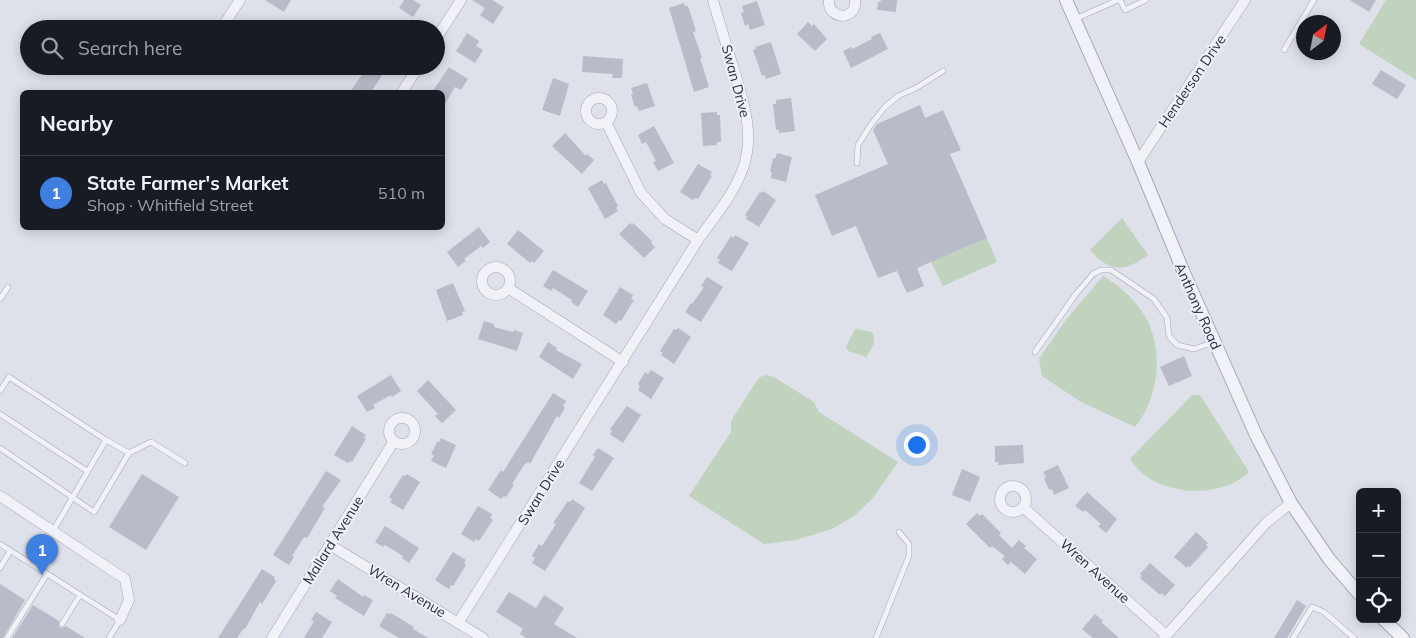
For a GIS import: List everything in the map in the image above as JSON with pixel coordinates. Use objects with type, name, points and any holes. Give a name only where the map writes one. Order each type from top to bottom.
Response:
[{"type":"street","points":[[227,20],[240,0]]},
{"type":"street","points":[[445,25],[461,0]]},
{"type":"street","name":"Swan Drive","points":[[458,623],[738,179],[745,162],[748,125],[744,101],[713,0]]},
{"type":"street","points":[[829,0],[830,9],[834,13],[844,16],[853,12],[855,0]]},
{"type":"street","name":"Anthony Road","points":[[1066,0],[1256,435],[1291,503],[1329,559],[1356,590]]},
{"type":"street","name":"Henderson Drive","points":[[1138,162],[1245,0]]},
{"type":"street","points":[[403,90],[413,75]]},
{"type":"street","points":[[606,122],[641,193],[665,219],[698,240]]},
{"type":"street","points":[[508,288],[623,362]]},
{"type":"street","name":"Mallard Avenue","points":[[272,638],[394,441]]},
{"type":"street","points":[[0,496],[125,579],[128,600],[120,620]]},
{"type":"street","name":"Wren Avenue","points":[[1023,507],[1165,637],[1266,523],[1291,503]]},
{"type":"street","name":"Wren Avenue","points":[[330,545],[483,638]]},
{"type":"street","points":[[1387,623],[1403,638]]},
{"type":"lane","points":[[1074,19],[1119,0],[1125,10],[1146,0]]},
{"type":"lane","points":[[1284,50],[1314,0]]},
{"type":"lane","points":[[857,163],[858,145],[884,108],[898,96],[943,72]]},
{"type":"lane","points":[[1035,352],[1076,294],[1093,274],[1101,270],[1111,270],[1154,299],[1166,318],[1169,336],[1177,345],[1194,349],[1214,342]]},
{"type":"lane","points":[[0,299],[8,287]]},
{"type":"lane","points":[[0,391],[8,378],[129,453]]},
{"type":"lane","points":[[0,414],[88,471]]},
{"type":"lane","points":[[53,531],[106,440]]},
{"type":"lane","points":[[0,448],[94,512],[129,453],[151,442],[185,464]]},
{"type":"lane","points":[[876,638],[909,556],[909,544],[899,532]]},
{"type":"lane","points":[[0,544],[120,620],[109,638]]},
{"type":"lane","points":[[0,568],[10,551]]},
{"type":"lane","points":[[8,638],[47,574]]},
{"type":"lane","points":[[62,624],[80,595]]},
{"type":"lane","points":[[1293,638],[1312,607],[1324,612],[1354,638]]},
{"type":"green space","points":[[1386,0],[1416,0],[1416,80],[1359,44]]},
{"type":"green space","points":[[1122,218],[1148,255],[1132,265],[1118,268],[1104,263],[1090,250]]},
{"type":"green space","points":[[987,238],[997,262],[943,286],[931,262]]},
{"type":"green space","points":[[1103,276],[1122,290],[1138,307],[1147,320],[1156,347],[1157,361],[1153,390],[1143,416],[1135,427],[1081,402],[1042,376],[1039,359],[1065,321]]},
{"type":"green space","points":[[855,329],[869,331],[873,335],[873,345],[866,357],[848,351],[846,347]]},
{"type":"green space","points":[[766,375],[774,377],[814,402],[819,412],[898,462],[872,499],[854,516],[832,529],[796,540],[764,544],[689,496],[731,432],[731,421],[756,382],[760,377]]},
{"type":"green space","points":[[1192,395],[1200,395],[1249,472],[1234,483],[1221,488],[1206,490],[1191,491],[1177,489],[1150,479],[1130,459]]},
{"type":"building","points":[[265,0],[291,0],[284,12]]},
{"type":"building","points":[[404,0],[413,0],[421,5],[413,17],[399,8]]},
{"type":"building","points":[[472,0],[492,0],[504,7],[493,24],[480,15],[485,8]]},
{"type":"building","points":[[881,0],[897,0],[896,12],[877,10],[878,2]]},
{"type":"building","points":[[1350,0],[1376,0],[1369,12]]},
{"type":"building","points":[[757,1],[765,25],[750,30],[748,24],[745,26],[741,13],[744,12],[742,6]]},
{"type":"building","points":[[684,3],[685,6],[688,6],[696,31],[693,32],[709,87],[694,92],[669,8]]},
{"type":"building","points":[[808,22],[812,26],[814,24],[827,39],[815,51],[797,34]]},
{"type":"building","points":[[467,33],[479,41],[476,46],[483,50],[475,63],[456,51]]},
{"type":"building","points":[[880,33],[888,49],[851,68],[843,51],[851,47],[852,49]]},
{"type":"building","points":[[771,42],[781,74],[766,79],[765,75],[762,76],[753,50],[756,49],[755,47]]},
{"type":"building","points":[[583,56],[623,59],[622,78],[612,78],[613,74],[582,72]]},
{"type":"building","points":[[449,67],[468,79],[461,90],[455,87],[445,104],[445,90],[433,90]]},
{"type":"building","points":[[1381,70],[1406,85],[1397,99],[1372,84]]},
{"type":"building","points":[[362,75],[382,75],[372,90],[351,90]]},
{"type":"building","points":[[553,78],[569,84],[560,116],[542,110]]},
{"type":"building","points":[[647,83],[655,106],[639,111],[637,106],[635,107],[631,88]]},
{"type":"building","points":[[791,98],[795,131],[779,133],[779,130],[776,130],[773,104],[776,104],[776,100]]},
{"type":"building","points":[[920,105],[925,118],[943,110],[961,150],[950,154],[987,238],[917,268],[924,286],[907,293],[897,271],[878,278],[856,226],[832,236],[815,195],[888,164],[873,130],[877,124]]},
{"type":"building","points":[[717,112],[717,115],[720,115],[721,142],[717,142],[717,145],[703,146],[701,113]]},
{"type":"building","points":[[654,126],[674,163],[658,171],[653,162],[656,161],[646,142],[642,144],[638,135]]},
{"type":"building","points":[[565,133],[586,156],[587,154],[594,160],[582,174],[552,146]]},
{"type":"building","points":[[777,153],[792,157],[786,182],[771,178],[772,172],[770,172],[773,158],[775,159]]},
{"type":"building","points":[[698,164],[712,172],[710,175],[712,176],[698,199],[695,198],[693,200],[680,192]]},
{"type":"building","points":[[602,180],[604,184],[606,183],[618,206],[616,208],[618,211],[605,219],[588,188]]},
{"type":"building","points":[[763,191],[776,200],[759,227],[746,219],[747,216],[745,215],[760,192],[762,193]]},
{"type":"building","points":[[630,223],[632,225],[633,223],[652,241],[651,243],[655,247],[644,258],[619,234]]},
{"type":"building","points":[[479,227],[490,242],[483,248],[481,246],[464,259],[466,261],[458,267],[447,252]]},
{"type":"building","points":[[518,230],[544,251],[534,263],[532,261],[530,263],[507,244]]},
{"type":"building","points":[[735,235],[749,243],[732,271],[718,263],[720,260],[717,258],[731,236],[734,238]]},
{"type":"building","points":[[553,270],[588,291],[578,307],[571,302],[572,300],[553,288],[551,291],[543,286]]},
{"type":"building","points":[[707,277],[723,287],[701,322],[685,312],[704,287],[701,286]]},
{"type":"building","points":[[453,283],[465,311],[462,312],[463,315],[447,321],[436,290]]},
{"type":"building","points":[[620,287],[633,295],[631,299],[634,300],[621,321],[619,320],[616,324],[603,315]]},
{"type":"building","points":[[484,321],[494,324],[494,327],[523,333],[517,351],[478,339]]},
{"type":"building","points":[[678,328],[691,337],[674,364],[661,355],[663,353],[660,351],[674,329]]},
{"type":"building","points":[[548,342],[557,348],[556,350],[582,364],[573,379],[539,357]]},
{"type":"building","points":[[1184,356],[1192,376],[1169,386],[1160,367]]},
{"type":"building","points":[[651,370],[664,378],[651,399],[638,390],[640,386],[638,384],[645,372],[648,374]]},
{"type":"building","points":[[391,375],[401,391],[373,405],[375,408],[367,412],[357,396]]},
{"type":"building","points":[[428,380],[456,410],[442,423],[435,416],[438,414],[417,391]]},
{"type":"building","points":[[553,393],[566,401],[563,406],[565,408],[559,418],[557,416],[530,464],[528,462],[524,465],[506,497],[504,496],[501,499],[488,490],[501,470],[503,472]]},
{"type":"building","points":[[627,406],[641,415],[623,443],[610,434],[612,431],[610,429]]},
{"type":"building","points":[[352,426],[366,435],[364,438],[366,439],[352,462],[348,463],[334,455]]},
{"type":"building","points":[[441,438],[456,445],[446,468],[431,461],[434,455],[431,454]]},
{"type":"building","points":[[1023,445],[1024,463],[998,465],[998,462],[995,462],[995,446]]},
{"type":"building","points":[[598,448],[614,458],[592,491],[579,483],[595,457],[593,455]]},
{"type":"building","points":[[1058,465],[1069,488],[1054,495],[1052,489],[1049,490],[1043,472]]},
{"type":"building","points":[[962,469],[980,477],[970,502],[952,495]]},
{"type":"building","points":[[326,471],[341,480],[322,507],[325,508],[307,538],[304,537],[292,556],[294,557],[289,565],[273,555]]},
{"type":"building","points":[[142,474],[179,497],[146,550],[109,527]]},
{"type":"building","points":[[407,474],[420,482],[403,510],[390,502],[392,499],[389,497],[403,475]]},
{"type":"building","points":[[1087,492],[1117,519],[1106,533],[1098,526],[1101,524],[1085,510],[1083,512],[1075,506]]},
{"type":"building","points":[[572,499],[585,508],[545,571],[532,563],[535,558],[532,556],[539,544],[542,546],[556,524],[553,523],[568,501],[570,502]]},
{"type":"building","points":[[478,506],[492,514],[490,518],[493,520],[479,541],[476,539],[474,542],[461,534]]},
{"type":"building","points":[[977,513],[980,516],[982,514],[1001,533],[999,535],[1012,548],[1019,540],[1026,546],[1024,548],[1037,559],[1025,574],[1011,562],[1008,565],[1002,559],[1005,556],[992,546],[990,548],[966,524]]},
{"type":"building","points":[[385,526],[419,548],[409,563],[402,558],[403,556],[385,545],[383,547],[375,542]]},
{"type":"building","points":[[1196,532],[1208,543],[1206,545],[1208,547],[1187,568],[1174,557]]},
{"type":"building","points":[[453,552],[466,560],[464,563],[466,565],[453,586],[451,585],[449,589],[435,580]]},
{"type":"building","points":[[1150,563],[1175,585],[1165,596],[1161,593],[1160,595],[1140,578],[1142,576],[1140,574]]},
{"type":"building","points":[[262,569],[275,577],[276,581],[262,604],[260,602],[245,629],[237,638],[218,638]]},
{"type":"building","points":[[338,579],[363,597],[364,595],[373,600],[364,616],[335,598],[337,596],[330,591]]},
{"type":"building","points":[[0,584],[25,600],[3,638],[0,638]]},
{"type":"building","points":[[509,592],[536,608],[544,595],[564,608],[554,624],[577,638],[526,638],[520,634],[523,629],[496,612]]},
{"type":"building","points":[[1297,600],[1306,606],[1287,638],[1274,638]]},
{"type":"building","points":[[33,605],[59,621],[59,627],[66,626],[85,638],[12,638]]},
{"type":"building","points":[[316,612],[332,622],[322,638],[304,638],[314,621],[311,620]]},
{"type":"building","points":[[387,613],[391,613],[414,627],[413,629],[428,638],[399,638],[379,626]]},
{"type":"building","points":[[1095,614],[1119,638],[1093,638],[1082,629]]},
{"type":"place","name":"State Farmer's Market","points":[[42,575]]}]
